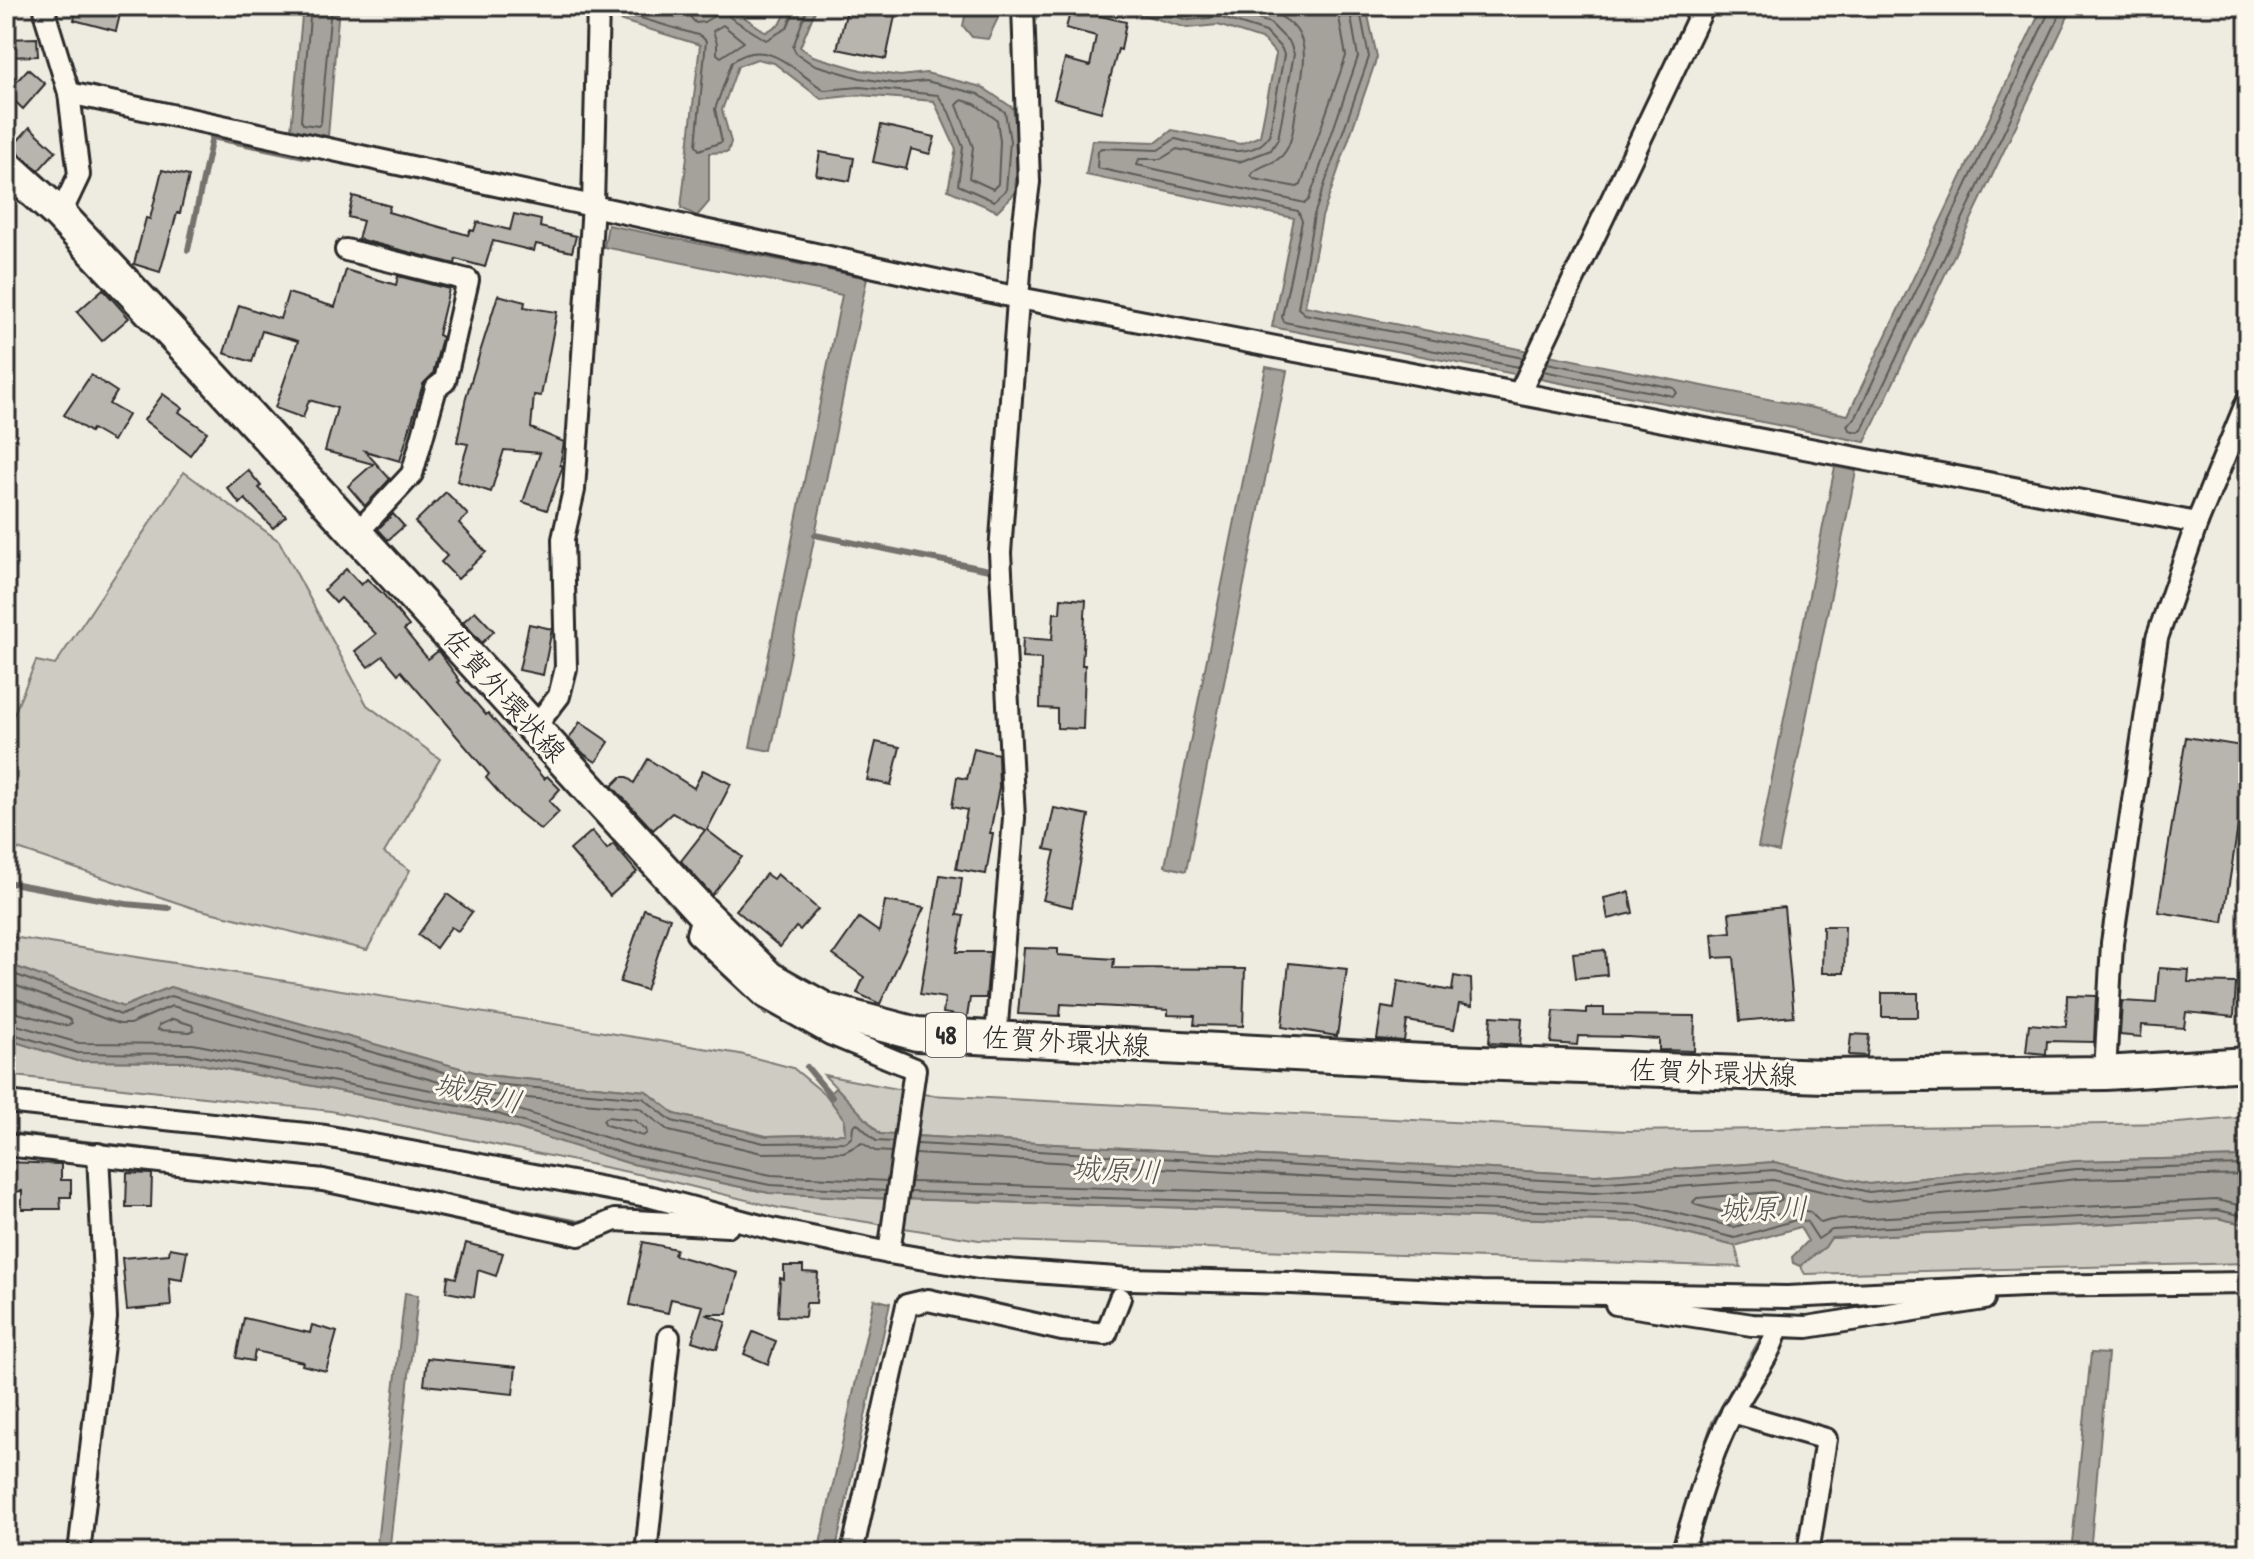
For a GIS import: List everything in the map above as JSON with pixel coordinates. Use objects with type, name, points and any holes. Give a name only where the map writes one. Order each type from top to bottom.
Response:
[{"type":"main road","name":"佐賀外環状線","points":[[6,166],[60,215],[357,533],[703,913],[769,978],[826,1010],[917,1034],[1425,1061],[1825,1076],[2105,1073],[2248,1064]]},
{"type":"street","points":[[45,6],[69,93],[79,175],[60,215]]},
{"type":"street","points":[[535,727],[559,696],[566,668],[563,539],[574,490],[593,205],[598,6]]},
{"type":"street","points":[[996,1036],[1014,818],[1000,553],[1029,182],[1023,6]]},
{"type":"street","points":[[1520,392],[1704,6]]},
{"type":"street","points":[[69,93],[1019,298],[2197,523]]},
{"type":"street","points":[[346,250],[468,280],[445,381],[436,388],[412,474],[357,533]]},
{"type":"street","points":[[2105,1073],[2112,943],[2157,638],[2197,523],[2248,399]]},
{"type":"street","points":[[703,913],[697,934],[764,997],[830,1034],[915,1069],[889,1253]]},
{"type":"street","points":[[6,1102],[325,1136],[652,1197],[772,1229],[978,1268],[1130,1279],[1307,1283],[1481,1292],[1787,1297],[2025,1286],[2248,1283]]},
{"type":"street","points":[[6,1145],[323,1180],[579,1235],[615,1220],[772,1229]]},
{"type":"street","points":[[79,1553],[106,1318],[98,1154]]},
{"type":"street","points":[[1586,1294],[1618,1305],[1752,1325],[1807,1327],[2008,1295],[2025,1286]]},
{"type":"street","points":[[852,1553],[907,1305],[928,1300],[1062,1330],[1106,1334],[1120,1298]]},
{"type":"street","points":[[1682,1553],[1709,1466],[1732,1412],[1773,1347],[1778,1326]]},
{"type":"street","points":[[646,1553],[669,1337]]},
{"type":"street","points":[[1732,1412],[1826,1439],[1808,1553]]},
{"type":"shaded area","points":[[184,472],[279,541],[367,705],[440,759],[384,853],[410,870],[367,950],[193,908],[6,845],[6,733],[36,661],[55,665]]},
{"type":"shaded area","points":[[6,936],[740,1054],[793,1068],[827,1096],[844,1119],[845,1134],[766,1136],[675,1114],[646,1091],[485,1075],[170,987],[123,1007],[6,963]]},
{"type":"shaded area","points":[[6,1039],[77,1061],[190,1062],[494,1121],[628,1163],[769,1193],[1638,1222],[1735,1246],[1741,1267],[979,1240],[779,1208],[657,1178],[331,1111],[6,1075]]},
{"type":"shaded area","points":[[824,1075],[929,1095],[1626,1131],[2178,1123],[2248,1117],[2248,1157],[2076,1161],[1869,1184],[1774,1162],[1595,1175],[880,1134]]},
{"type":"shaded area","points":[[2217,1218],[2248,1225],[2248,1263],[1805,1274],[1800,1266],[1825,1247],[1831,1238]]},
{"type":"water","points":[[303,6],[339,6],[328,136],[291,130]]},
{"type":"water","points":[[614,6],[695,6],[699,16],[718,6],[734,6],[735,11],[766,32],[781,23],[789,6],[817,6],[800,47],[813,56],[861,70],[900,76],[926,73],[982,87],[1013,108],[1018,140],[1015,193],[997,211],[948,190],[956,149],[934,101],[859,95],[821,99],[774,63],[757,59],[738,66],[722,110],[731,142],[728,152],[709,153],[709,202],[697,216],[681,208],[700,45],[619,20]]},
{"type":"water","points":[[967,6],[995,6],[998,18],[988,39],[972,37],[963,26]]},
{"type":"water","points":[[1113,6],[1263,6],[1278,9],[1280,6],[1366,6],[1377,57],[1322,217],[1305,306],[1848,415],[2043,6],[2073,6],[1865,442],[1272,327],[1294,218],[1086,175],[1092,140],[1157,142],[1172,130],[1240,144],[1260,136],[1276,54],[1264,40],[1218,25],[1187,28]]},
{"type":"water","points":[[608,225],[867,278],[771,751],[750,747],[842,295],[604,247]]},
{"type":"water","points":[[1266,367],[1287,371],[1186,871],[1165,866]]},
{"type":"water","points":[[1835,467],[1856,471],[1779,852],[1758,847]]},
{"type":"water","name":"城原川","points":[[6,963],[123,1007],[170,987],[485,1075],[646,1091],[675,1114],[766,1136],[845,1134],[844,1119],[827,1096],[836,1087],[880,1134],[1595,1175],[1774,1162],[1869,1184],[2076,1161],[2248,1157],[2248,1225],[2217,1218],[1831,1238],[1825,1247],[1800,1266],[1793,1263],[1792,1257],[1808,1241],[1800,1227],[1735,1246],[1638,1222],[769,1193],[628,1163],[494,1121],[190,1062],[77,1061],[6,1039]]},
{"type":"water","points":[[405,1293],[418,1295],[389,1553],[376,1553]]},
{"type":"water","points":[[874,1299],[890,1303],[835,1553],[818,1553]]},
{"type":"water","points":[[2091,1353],[2108,1354],[2090,1553],[2071,1553]]},
{"type":"building","points":[[77,6],[122,6],[116,31],[74,20]]},
{"type":"building","points":[[848,6],[879,6],[896,11],[886,59],[837,49]]},
{"type":"building","points":[[1071,9],[1126,22],[1121,50],[1118,49],[1101,112],[1054,99],[1065,59],[1090,66],[1096,36],[1066,28]]},
{"type":"building","points":[[37,38],[38,56],[6,57],[6,39]]},
{"type":"building","points":[[28,69],[45,84],[23,109],[6,93]]},
{"type":"building","points":[[881,125],[935,137],[930,154],[911,149],[906,169],[873,162]]},
{"type":"building","points":[[30,127],[56,151],[39,170],[11,148]]},
{"type":"building","points":[[820,152],[854,158],[850,181],[816,175]]},
{"type":"building","points":[[162,170],[189,176],[160,272],[134,264],[146,218],[150,219]]},
{"type":"building","points":[[353,196],[390,206],[388,212],[468,235],[470,230],[474,231],[477,222],[510,230],[514,214],[541,220],[540,227],[576,236],[572,252],[536,244],[534,251],[493,241],[485,267],[456,259],[455,264],[358,239],[363,221],[348,217]]},
{"type":"building","points":[[346,270],[396,285],[398,276],[449,289],[433,374],[423,384],[400,461],[365,451],[390,479],[365,506],[348,486],[373,464],[325,451],[337,408],[309,400],[303,418],[275,408],[298,341],[262,331],[252,362],[224,353],[239,305],[280,319],[288,293],[335,307]]},
{"type":"building","points":[[103,289],[129,318],[102,341],[77,312]]},
{"type":"building","points":[[498,295],[525,302],[524,307],[557,312],[541,396],[534,395],[531,428],[564,442],[560,465],[563,466],[547,510],[523,502],[540,453],[504,450],[491,492],[457,481],[468,444],[457,442],[466,397]]},
{"type":"building","points":[[91,375],[117,392],[109,404],[128,415],[113,441],[92,429],[90,432],[64,415]]},
{"type":"building","points":[[163,394],[182,408],[179,412],[207,432],[190,455],[144,420]]},
{"type":"building","points":[[248,470],[261,486],[259,488],[286,516],[273,528],[245,499],[240,504],[227,488]]},
{"type":"building","points":[[446,492],[468,515],[459,523],[486,552],[458,579],[441,562],[447,556],[415,522]]},
{"type":"building","points":[[393,514],[404,526],[388,540],[378,529]]},
{"type":"building","points":[[346,569],[361,585],[367,579],[384,595],[409,626],[404,630],[428,659],[438,651],[458,682],[486,715],[488,713],[544,779],[547,776],[560,789],[549,801],[559,812],[541,830],[510,805],[486,778],[489,774],[401,671],[398,674],[383,656],[368,667],[355,651],[376,634],[341,598],[336,603],[324,590]]},
{"type":"building","points":[[1061,598],[1086,600],[1082,665],[1085,665],[1083,729],[1057,728],[1057,709],[1040,708],[1041,659],[1022,658],[1023,638],[1052,640],[1054,613],[1060,613]]},
{"type":"building","points":[[475,611],[494,631],[482,643],[463,622]]},
{"type":"building","points":[[529,624],[552,629],[543,675],[519,670]]},
{"type":"building","points":[[580,722],[609,742],[596,762],[569,739]]},
{"type":"building","points":[[2186,737],[2248,747],[2223,922],[2158,912]]},
{"type":"building","points":[[876,742],[900,747],[891,785],[867,780]]},
{"type":"building","points":[[974,748],[998,754],[999,787],[986,874],[956,869],[967,810],[952,807],[957,777],[967,779]]},
{"type":"building","points":[[648,759],[694,788],[703,770],[731,784],[707,830],[742,857],[712,895],[681,861],[705,830],[672,813],[653,830],[612,786],[621,777],[627,777],[634,783]]},
{"type":"building","points":[[1054,808],[1089,815],[1072,907],[1043,900],[1055,851],[1045,849]]},
{"type":"building","points":[[592,831],[607,849],[613,844],[637,872],[610,896],[570,850]]},
{"type":"building","points":[[766,874],[773,879],[777,874],[818,909],[800,930],[796,927],[780,947],[736,910]]},
{"type":"building","points":[[940,875],[962,878],[957,915],[964,916],[957,952],[990,952],[986,998],[970,998],[967,1017],[943,1013],[945,998],[920,994]]},
{"type":"building","points":[[1629,892],[1633,913],[1608,919],[1604,898]]},
{"type":"building","points":[[447,894],[472,912],[458,931],[451,927],[436,948],[418,935]]},
{"type":"building","points":[[885,901],[924,908],[880,1004],[857,993],[864,977],[833,955],[859,918],[879,932]]},
{"type":"building","points":[[1784,907],[1794,1016],[1740,1021],[1734,957],[1714,958],[1712,934],[1731,932],[1729,913]]},
{"type":"building","points":[[644,909],[670,918],[646,990],[620,982]]},
{"type":"building","points":[[1823,926],[1845,926],[1844,973],[1822,973]]},
{"type":"building","points":[[1024,948],[1058,949],[1058,955],[1114,959],[1113,968],[1245,969],[1243,1026],[1194,1025],[1195,1016],[1168,1015],[1168,1010],[1061,1004],[1060,1016],[1018,1014]]},
{"type":"building","points":[[1605,950],[1607,975],[1576,978],[1573,953]]},
{"type":"building","points":[[1289,963],[1347,969],[1337,1036],[1282,1027]]},
{"type":"building","points":[[2159,968],[2189,970],[2188,982],[2236,983],[2234,1017],[2186,1012],[2184,1028],[2142,1025],[2141,1037],[2120,1035],[2122,1001],[2156,1003]]},
{"type":"building","points":[[1454,976],[1471,979],[1472,1006],[1459,1004],[1454,1029],[1407,1021],[1404,1041],[1377,1039],[1382,1007],[1394,1009],[1398,981],[1452,991]]},
{"type":"building","points":[[1882,993],[1918,993],[1918,1017],[1882,1017]]},
{"type":"building","points":[[2067,995],[2096,996],[2094,1042],[2047,1041],[2046,1054],[2026,1052],[2029,1024],[2066,1027]]},
{"type":"building","points":[[1587,1008],[1604,1008],[1604,1015],[1695,1016],[1694,1051],[1659,1050],[1659,1039],[1628,1037],[1578,1036],[1577,1045],[1551,1043],[1554,1011],[1587,1013]]},
{"type":"building","points":[[1491,1016],[1522,1018],[1520,1045],[1489,1043]]},
{"type":"building","points":[[1851,1034],[1869,1035],[1867,1056],[1849,1055]]},
{"type":"building","points":[[6,1162],[61,1164],[61,1180],[71,1180],[71,1197],[60,1197],[61,1209],[22,1209],[22,1191],[6,1193]]},
{"type":"building","points":[[127,1173],[152,1174],[151,1207],[126,1207]]},
{"type":"building","points":[[643,1242],[676,1249],[674,1255],[738,1273],[727,1314],[705,1314],[726,1322],[717,1349],[692,1341],[703,1306],[671,1299],[668,1313],[630,1305]]},
{"type":"building","points":[[466,1243],[503,1253],[496,1276],[478,1270],[474,1297],[446,1292],[448,1276],[456,1278]]},
{"type":"building","points":[[170,1248],[187,1251],[182,1280],[169,1278],[171,1306],[127,1310],[122,1258],[169,1254]]},
{"type":"building","points":[[784,1266],[803,1266],[803,1272],[818,1273],[816,1303],[806,1303],[805,1317],[778,1316],[780,1278],[784,1279]]},
{"type":"building","points":[[244,1318],[310,1333],[312,1325],[337,1332],[326,1371],[302,1365],[303,1362],[255,1351],[253,1361],[236,1358]]},
{"type":"building","points":[[753,1332],[776,1341],[768,1364],[744,1354]]},
{"type":"building","points":[[427,1358],[516,1367],[513,1394],[424,1385]]},
{"type":"waterway","points":[[188,250],[212,137],[309,157]]},
{"type":"waterway","points":[[815,535],[989,570]]},
{"type":"waterway","points":[[6,882],[126,904],[169,908]]},
{"type":"waterway","points":[[755,1001],[766,1013]]},
{"type":"waterway","points":[[807,1067],[832,1097]]},
{"type":"waterway","points":[[6,1134],[321,1170]]},
{"type":"waterway","points":[[387,1184],[579,1223],[592,1220]]},
{"type":"waterway","points":[[1707,1444],[1714,1423],[1765,1334]]}]
